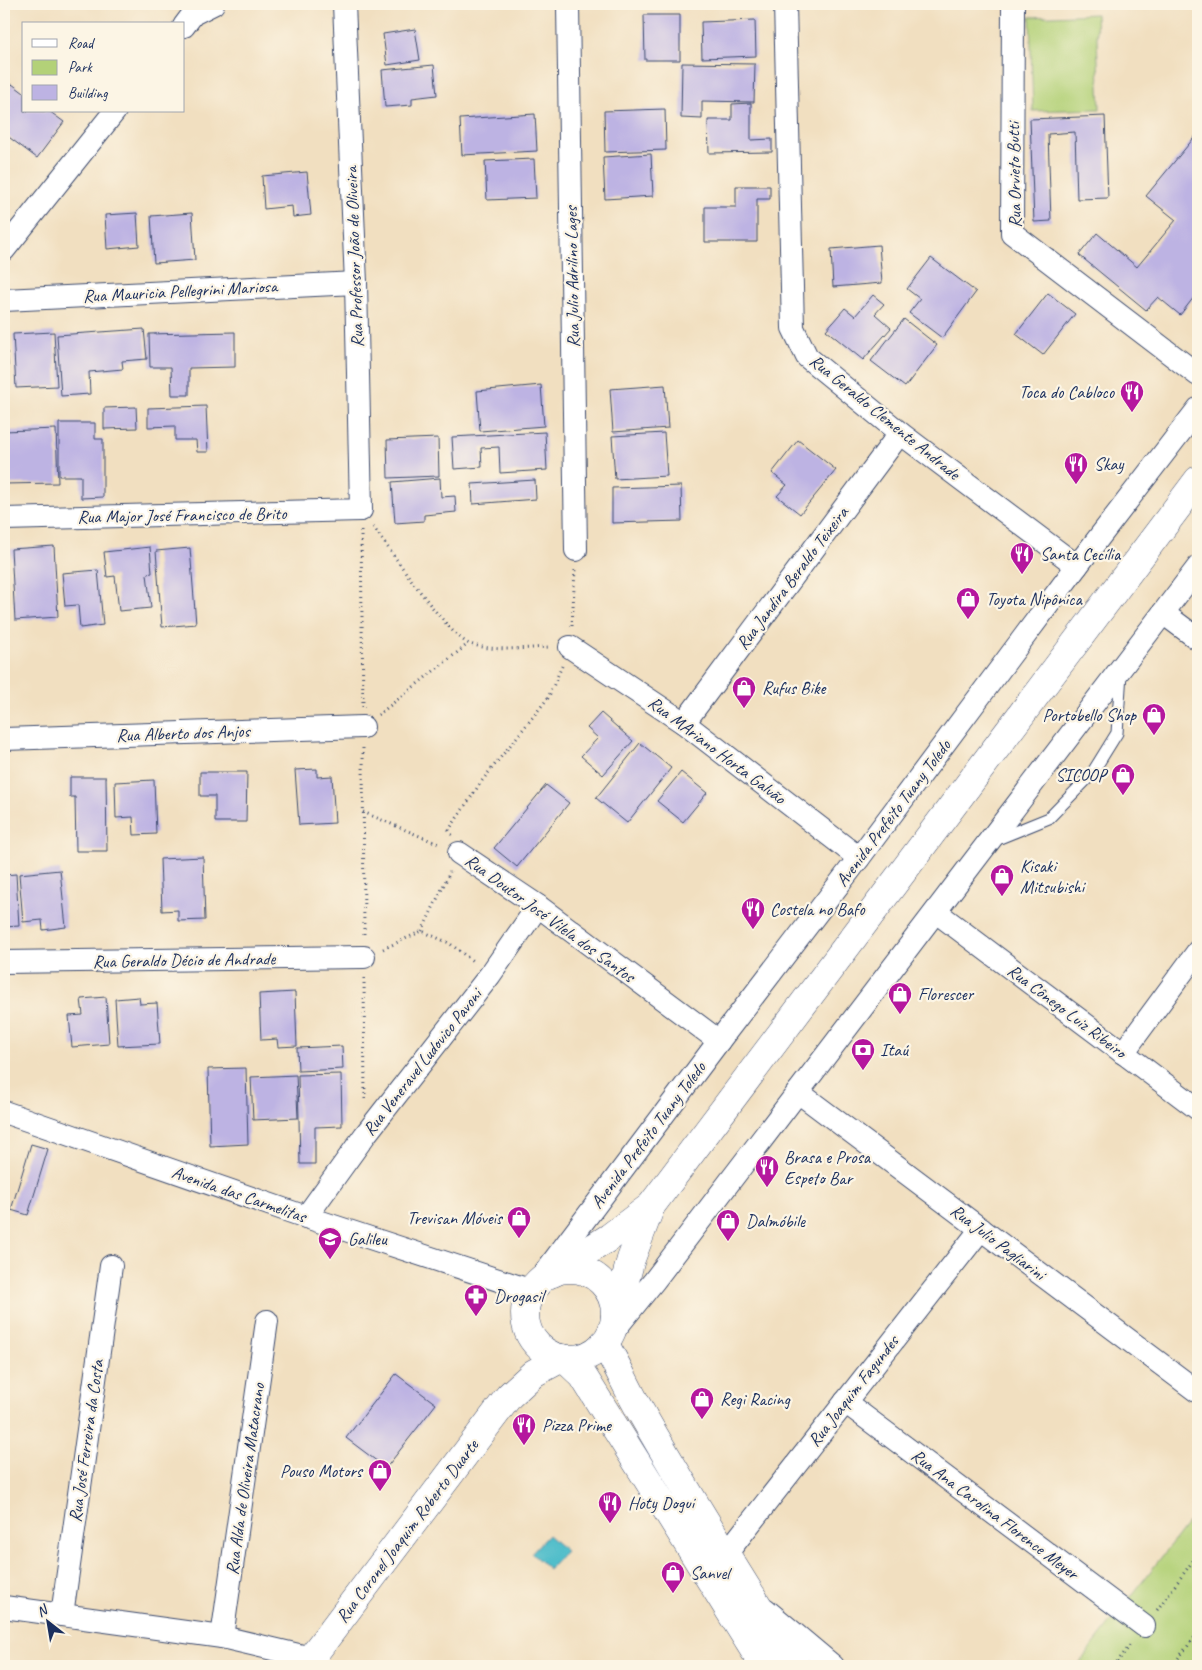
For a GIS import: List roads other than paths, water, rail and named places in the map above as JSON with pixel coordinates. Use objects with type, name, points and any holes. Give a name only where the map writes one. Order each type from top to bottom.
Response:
[{"type":"main road","name":"Avenida Prefeito Tuany Toledo","points":[[539,1283],[610,1237],[651,1206],[1198,480]]},
{"type":"main road","name":"Avenida Prefeito Tuany Toledo","points":[[608,1334],[631,1259],[651,1206]]},
{"type":"main road","points":[[563,1358],[586,1356],[596,1350],[608,1334],[615,1309],[612,1298],[606,1287],[588,1272],[564,1270],[539,1283],[527,1300],[525,1311],[529,1333],[542,1349],[563,1358],[583,1376],[764,1666]]},
{"type":"main road","name":"Rua Coronel Joaquim Roberto Duarte","points":[[509,1396],[522,1362],[529,1333]]},
{"type":"main road","points":[[608,1334],[618,1366],[637,1405],[754,1600],[796,1666]]},
{"type":"main road","name":"Rua Coronel Joaquim Roberto Duarte","points":[[309,1662],[509,1396],[534,1373],[563,1358]]},
{"type":"street","points":[[185,25],[193,14],[213,4]]},
{"type":"street","name":"Rua Professor João de Oliveira","points":[[344,4],[356,283],[360,510]]},
{"type":"street","name":"Rua Julio Adrilino Lages","points":[[568,4],[576,550]]},
{"type":"street","name":"Rua Geraldo Clemente Andrade","points":[[785,4],[793,328],[807,357],[900,433],[1077,566]]},
{"type":"street","name":"Rua Orvieto Butti","points":[[1013,4],[1012,233],[1198,374]]},
{"type":"street","points":[[4,250],[114,112]]},
{"type":"street","name":"Rua Mauricia Pellegrini Mariosa","points":[[4,300],[356,283]]},
{"type":"street","name":"Avenida Prefeito Tuany Toledo","points":[[539,1283],[1077,566],[1198,410]]},
{"type":"street","name":"Rua Jandira Beraldo Teixeira","points":[[684,723],[900,433]]},
{"type":"street","name":"Rua Major José Francisco de Brito","points":[[4,519],[360,510]]},
{"type":"street","points":[[608,1334],[654,1280],[1198,568]]},
{"type":"street","points":[[1163,613],[1198,639]]},
{"type":"street","name":"Rua MAriano Horta Galvão","points":[[570,647],[684,723],[859,858]]},
{"type":"street","name":"Rua Alberto dos Anjos","points":[[4,738],[363,727]]},
{"type":"street","name":"Rua Doutor José Vilela dos Santos","points":[[459,853],[538,906],[719,1041]]},
{"type":"street","name":"Rua Veneravel Ludovico Pavoni","points":[[306,1218],[365,1135],[490,975],[538,906]]},
{"type":"street","name":"Rua Cônego Luiz Ribeiro","points":[[936,912],[1198,1110]]},
{"type":"street","points":[[1123,1053],[1198,951]]},
{"type":"street","name":"Rua Geraldo Décio de Andrade","points":[[4,962],[364,958]]},
{"type":"street","name":"Rua Julio Pagliarini","points":[[798,1092],[1198,1392]]},
{"type":"street","name":"Avenida das Carmelitas","points":[[4,1112],[306,1218],[539,1283]]},
{"type":"street","name":"Rua Joaquim Fagundes","points":[[726,1554],[981,1229]]},
{"type":"street","name":"Rua José Ferreira da Costa","points":[[62,1615],[111,1266]]},
{"type":"street","name":"Rua Alda de Oliveira Matacrano","points":[[222,1637],[267,1321]]},
{"type":"street","name":"Rua Ana Carolina Florence Meyer","points":[[845,1402],[1144,1626]]},
{"type":"street","points":[[754,1600],[834,1666]]},
{"type":"street","points":[[4,1607],[222,1637],[309,1662]]},
{"type":"lane","points":[[988,843],[1049,818],[1091,775],[1117,733],[1122,668]]},
{"type":"water","points":[[548,1535],[566,1551],[549,1569],[531,1553]]},
{"type":"place","name":"Toca do Cabloco","points":[[1132,413]]},
{"type":"place","name":"Skay","points":[[1076,485]]},
{"type":"place","name":"Santa Cecília","points":[[1022,575]]},
{"type":"place","name":"Toyota Nipônica","points":[[968,620]]},
{"type":"place","name":"Rufus Bike","points":[[744,709]]},
{"type":"place","name":"Portobello Shop","points":[[1154,736]]},
{"type":"place","name":"SICOOP","points":[[1123,796]]},
{"type":"place","name":"Kisaki Mitsubishi","points":[[1002,897]]},
{"type":"place","name":"Costela no Bafo","points":[[753,930]]},
{"type":"place","name":"Florescer","points":[[900,1015]]},
{"type":"place","name":"Itaú","points":[[863,1071]]},
{"type":"place","name":"Brasa e Prosa Espeto Bar","points":[[767,1188]]},
{"type":"place","name":"Trevisan Móveis","points":[[519,1239]]},
{"type":"place","name":"Dalmóbile","points":[[728,1242]]},
{"type":"place","name":"Galileu","points":[[330,1260]]},
{"type":"place","name":"Drogasil","points":[[476,1317]]},
{"type":"place","name":"Regi Racing","points":[[702,1420]]},
{"type":"place","name":"Pizza Prime","points":[[524,1446]]},
{"type":"place","name":"Pouso Motors","points":[[380,1492]]},
{"type":"place","name":"Hoty Dogui","points":[[610,1524]]},
{"type":"place","name":"Sanvel","points":[[673,1594]]}]
